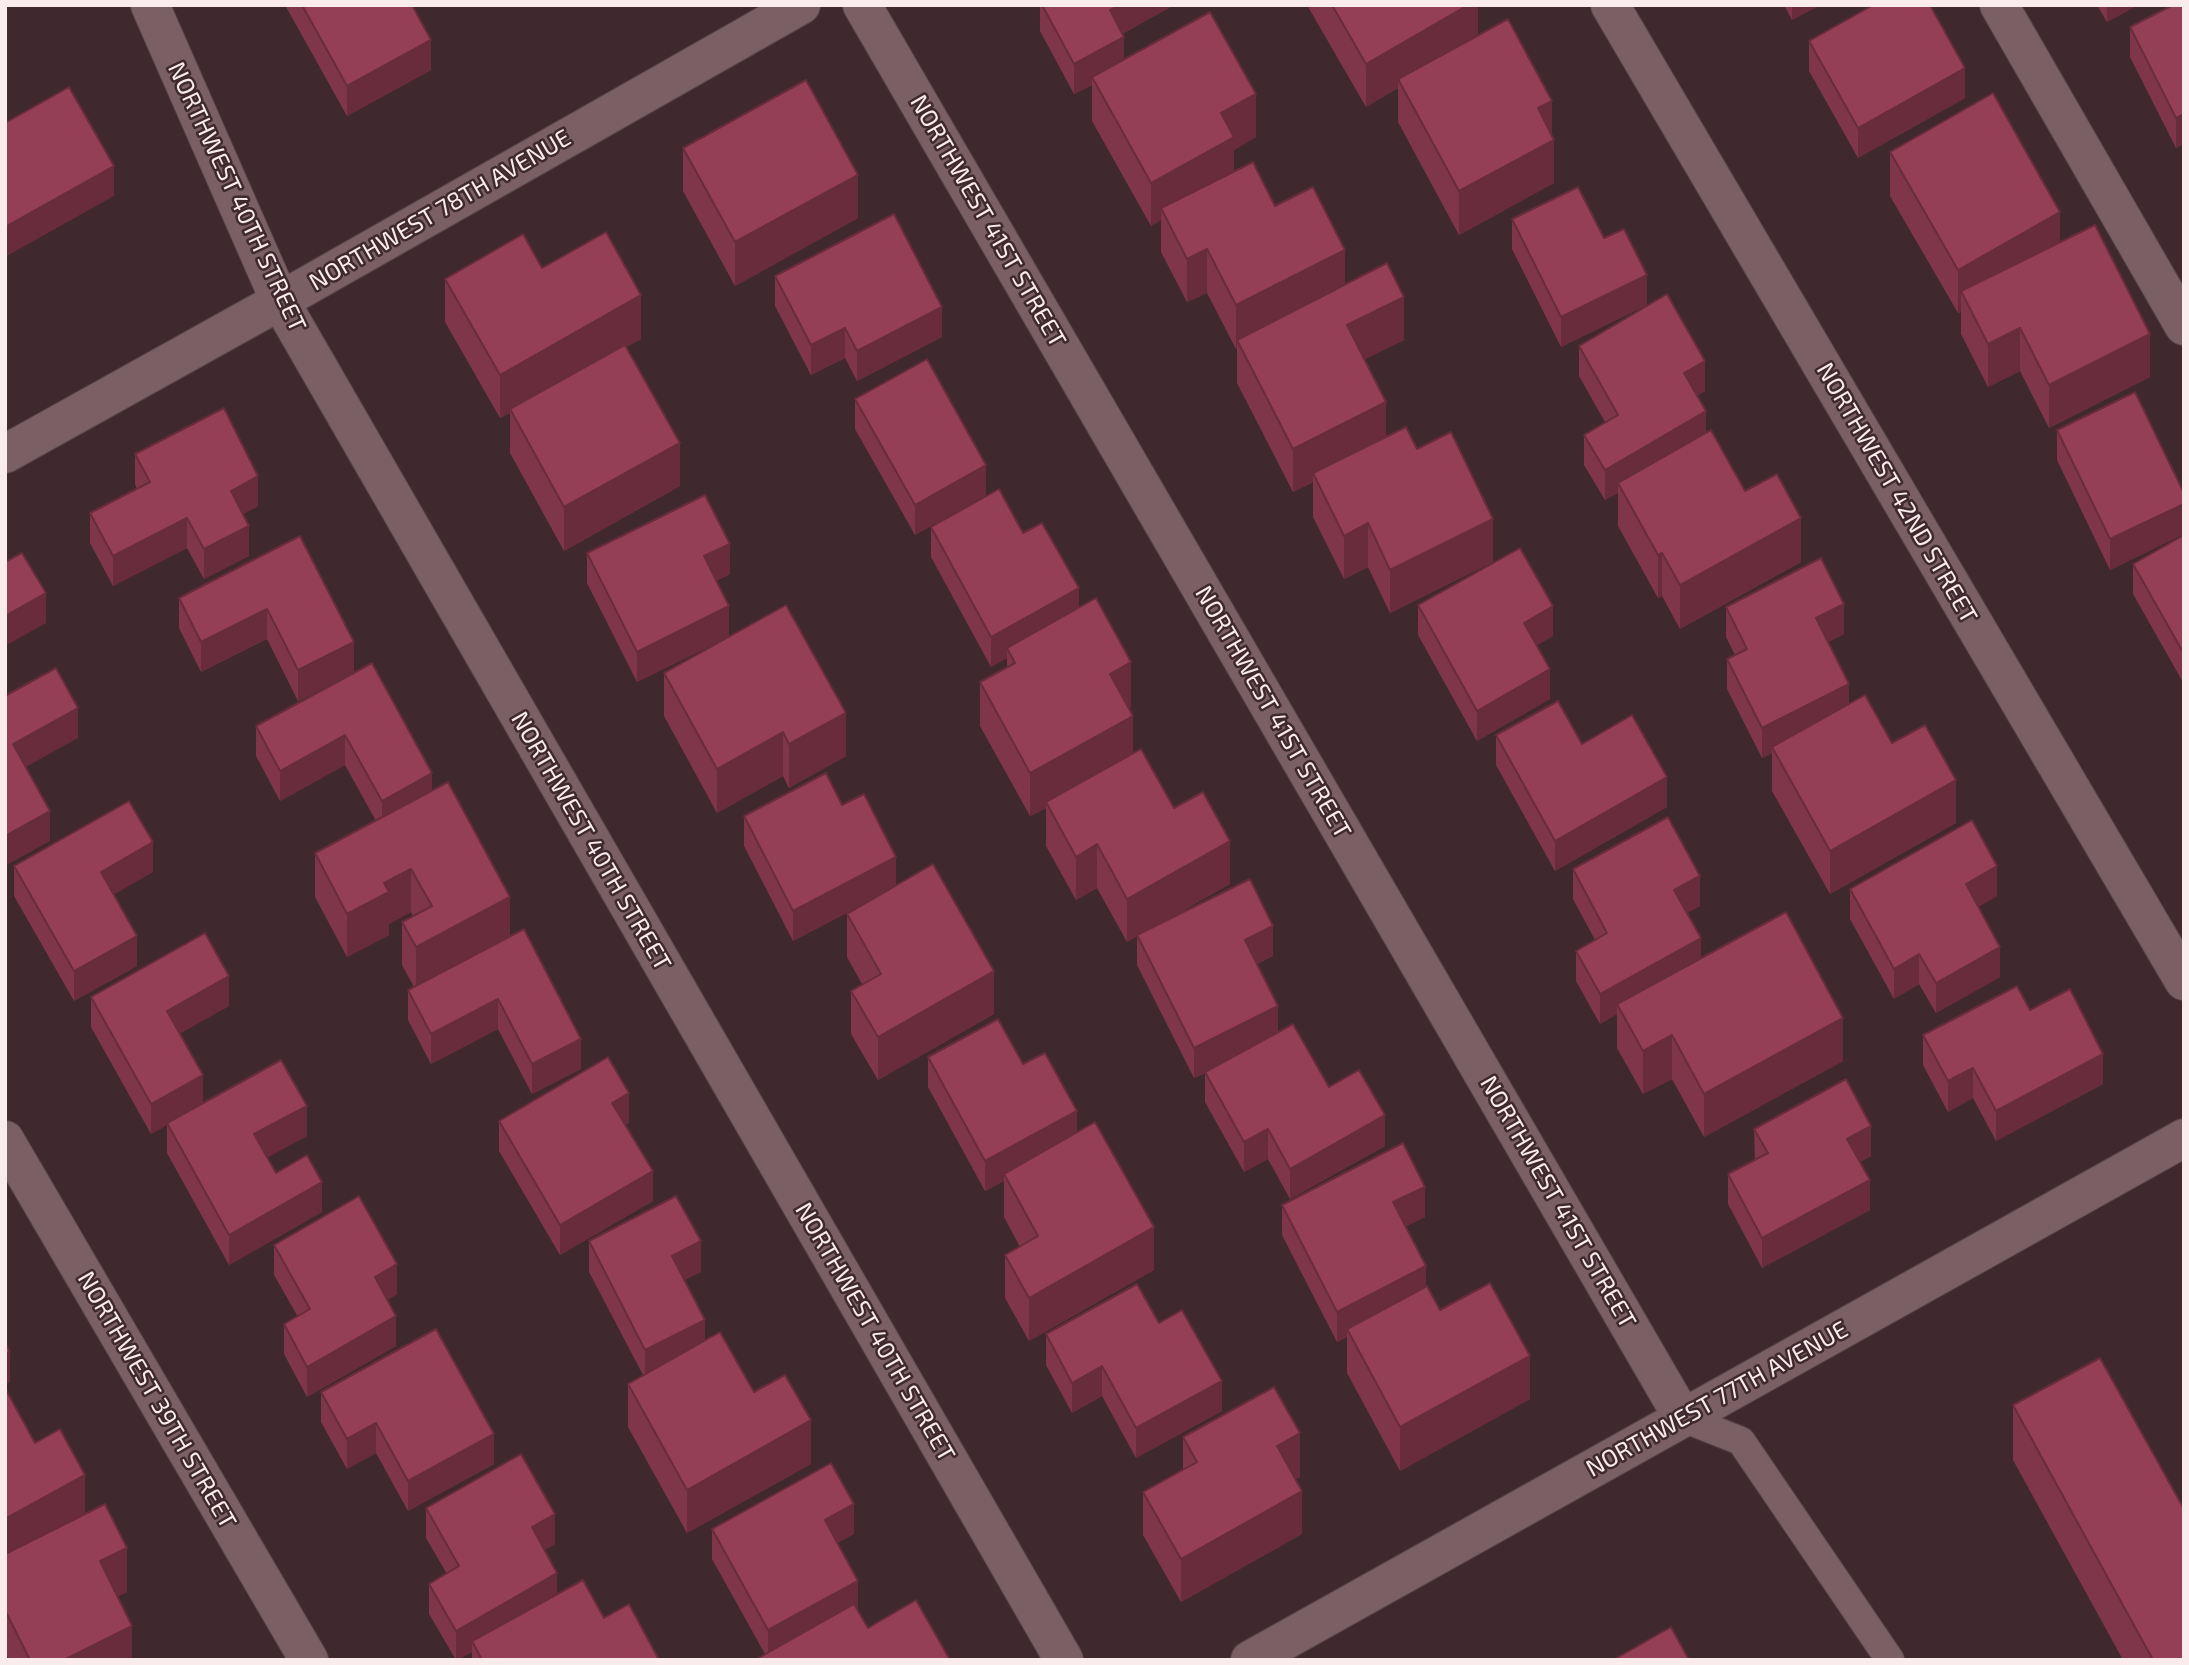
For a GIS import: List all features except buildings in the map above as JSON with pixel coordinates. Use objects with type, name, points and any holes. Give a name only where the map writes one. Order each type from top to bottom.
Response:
[{"type":"street","name":"NORTHWEST 40TH STREET","points":[[150,5],[280,301],[1064,1660]]},
{"type":"street","name":"NORTHWEST 78TH AVENUE","points":[[5,454],[801,5]]},
{"type":"street","name":"NORTHWEST 41ST STREET","points":[[862,5],[1683,1418]]},
{"type":"street","name":"NORTHWEST 42ND STREET","points":[[1610,5],[2184,981]]},
{"type":"street","points":[[1999,5],[2184,326]]},
{"type":"street","name":"NORTHWEST 77TH AVENUE","points":[[1250,1660],[2184,1138]]},
{"type":"street","name":"NORTHWEST 39TH STREET","points":[[5,1140],[309,1660]]},
{"type":"lane","points":[[1683,1418],[1741,1441],[1890,1660]]}]
